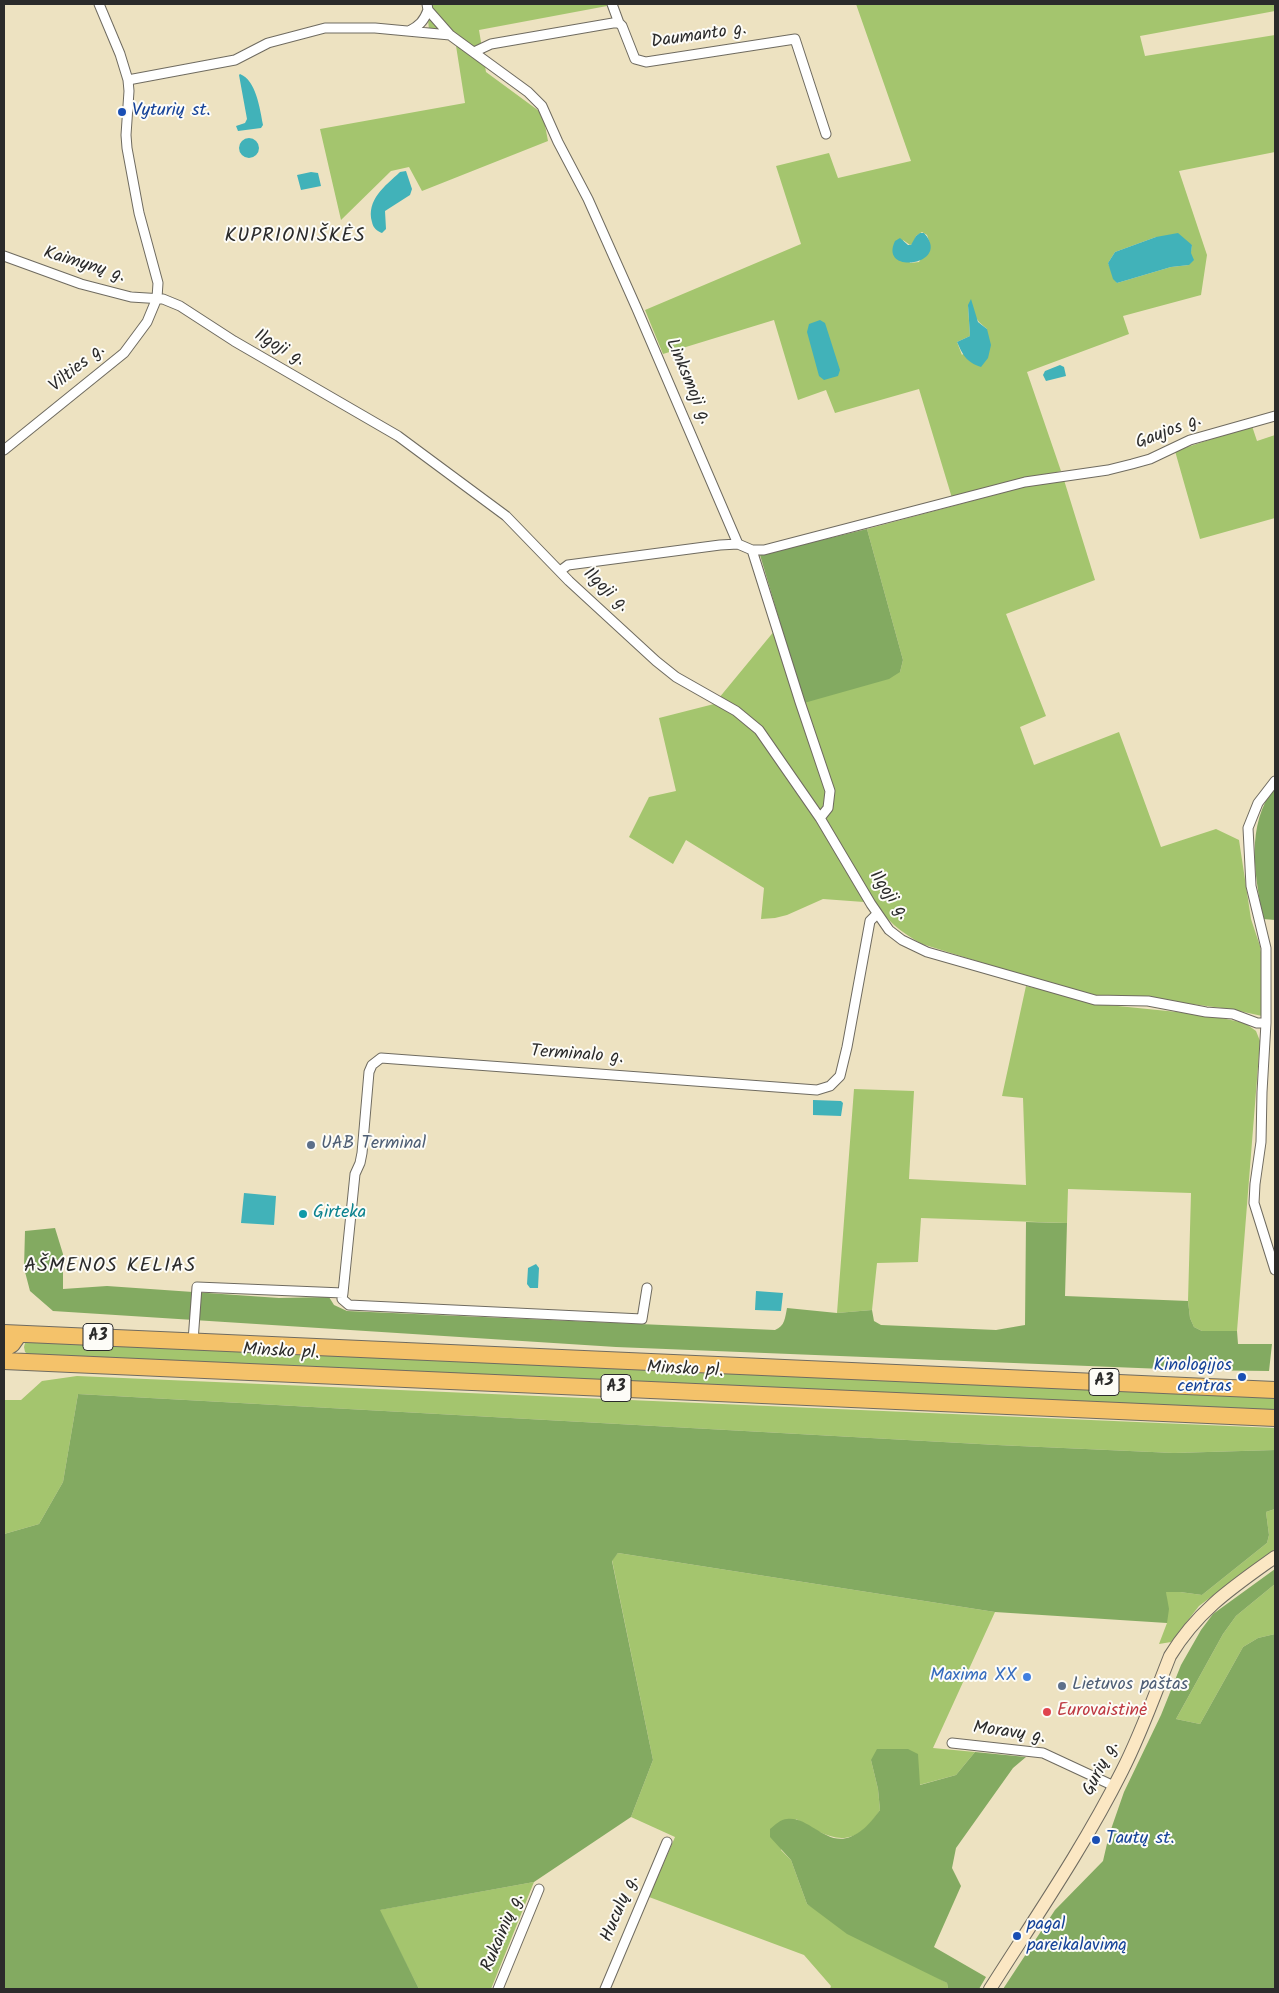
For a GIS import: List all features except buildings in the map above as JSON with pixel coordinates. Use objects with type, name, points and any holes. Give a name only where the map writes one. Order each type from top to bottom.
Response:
[{"type":"highway","name":"Minsko pl.","points":[[12,1334],[1275,1390]]},
{"type":"highway","points":[[4,1349],[12,1344],[12,1334]]},
{"type":"highway","name":"Minsko pl.","points":[[4,1361],[1275,1418]]},
{"type":"street","points":[[99,4],[120,54],[128,80],[127,148],[140,213],[158,282],[157,298]]},
{"type":"street","points":[[474,52],[491,44],[619,23],[612,4]]},
{"type":"street","points":[[408,31],[419,26],[424,20],[428,7]]},
{"type":"street","name":"Linksmoji g.","points":[[428,7],[450,35],[528,92],[542,106],[548,116],[558,142],[588,199],[644,325],[738,544]]},
{"type":"street","name":"Daumanto g.","points":[[619,23],[622,26],[635,59],[646,62],[795,39],[826,134]]},
{"type":"street","points":[[128,80],[235,60],[268,43],[325,28],[375,28],[450,35]]},
{"type":"street","name":"Kaimynų g.","points":[[4,256],[81,284],[131,298],[157,298]]},
{"type":"street","name":"Vilties g.","points":[[4,450],[124,353],[147,322],[157,298]]},
{"type":"street","name":"Ilgoji g.","points":[[157,298],[163,298],[180,306],[234,341],[398,436],[506,516],[560,571],[656,661],[676,677],[736,711],[759,730],[820,818],[878,914],[889,930],[902,940],[927,952],[1095,1000],[1148,1001],[1206,1012],[1233,1014],[1257,1023],[1266,1023]]},
{"type":"street","name":"Gaujos g.","points":[[752,550],[764,550],[1025,482],[1108,470],[1132,464],[1150,459],[1190,440],[1275,416]]},
{"type":"street","points":[[560,571],[568,565],[720,545],[738,544],[752,550],[830,791],[828,808],[820,818]]},
{"type":"street","points":[[1275,781],[1258,803],[1248,828],[1250,886],[1266,948],[1266,1023],[1261,1142],[1254,1203],[1275,1270]]},
{"type":"street","name":"Terminalo g.","points":[[343,1292],[354,1174],[360,1163],[362,1153],[369,1072],[377,1060],[381,1058],[817,1090],[830,1086],[840,1076],[848,1047],[870,921],[878,914]]},
{"type":"street","points":[[193,1341],[197,1287],[343,1292],[342,1299],[349,1305],[642,1319],[647,1288]]},
{"type":"street","name":"Gurių g.","points":[[990,1989],[1076,1852],[1114,1786],[1132,1749],[1170,1656],[1183,1636],[1206,1609],[1275,1557]]},
{"type":"street","name":"Moravų g.","points":[[952,1742],[1043,1753],[1114,1786]]},
{"type":"street","name":"Huculų g.","points":[[605,1989],[667,1842]]},
{"type":"street","name":"Rukainių g.","points":[[498,1989],[539,1889]]},
{"type":"green space","points":[[426,4],[606,4],[607,6],[479,30],[486,72],[539,111],[544,120],[548,141],[422,191],[409,167],[391,171],[341,220],[320,129],[465,103],[454,33],[429,29]]},
{"type":"green space","points":[[856,4],[1275,4],[1275,11],[1140,36],[1145,56],[1275,35],[1275,152],[1179,171],[1207,255],[1201,295],[1123,316],[1129,334],[1027,372],[1061,471],[952,498],[919,389],[835,413],[826,390],[798,400],[774,320],[663,354],[645,310],[801,244],[776,166],[829,153],[838,178],[911,161]],"holes":[[[922,232],[927,235],[930,244],[919,262],[910,263],[903,240],[910,245],[913,244],[916,236]],[[1156,237],[1192,245],[1189,265],[1171,267],[1117,283],[1108,263],[1115,252]],[[968,306],[979,322],[987,329],[962,355],[957,342],[970,336]]]},
{"type":"green space","points":[[1252,426],[1257,441],[1275,435],[1275,518],[1200,539],[1175,451]]},
{"type":"green space","points":[[1064,480],[1095,580],[1006,614],[1046,716],[1020,727],[1034,765],[1119,732],[1161,847],[1216,829],[1239,840],[1251,919],[1260,946],[1263,965],[1262,1016],[1230,1009],[1136,997],[1101,996],[1073,991],[922,944],[894,925],[872,899],[864,902],[823,899],[787,915],[761,919],[764,888],[686,840],[673,864],[629,837],[649,797],[676,791],[659,718],[714,704],[780,624],[900,672],[903,660],[867,529],[1024,487]]},
{"type":"green space","points":[[867,529],[903,660],[900,672],[889,679],[804,703],[760,555]]},
{"type":"green space","points":[[1275,786],[1275,920],[1263,919],[1255,868],[1255,851],[1259,818]]},
{"type":"green space","points":[[1026,986],[1108,1005],[1207,1015],[1245,1023],[1256,1031],[1260,1041],[1237,1331],[1202,1331],[1194,1327],[1190,1318],[1188,1301],[1191,1193],[1068,1189],[1067,1223],[921,1218],[918,1262],[877,1263],[872,1310],[837,1313],[854,1089],[914,1091],[909,1179],[1026,1185],[1023,1098],[1002,1096]]},
{"type":"green space","points":[[1026,1222],[1067,1223],[1065,1296],[1188,1301],[1190,1318],[1194,1327],[1202,1331],[1237,1331],[1238,1344],[1272,1344],[1269,1371],[1188,1370],[616,1347],[53,1311],[30,1291],[24,1268],[25,1231],[55,1228],[63,1254],[63,1289],[107,1286],[279,1298],[329,1297],[334,1305],[347,1311],[775,1330],[783,1324],[787,1308],[837,1313],[872,1310],[874,1321],[881,1325],[996,1330],[1025,1325]]},
{"type":"green space","points":[[31,1340],[1275,1396],[1275,1412],[29,1355],[25,1352],[24,1347],[25,1343]]},
{"type":"green space","points":[[77,1376],[1275,1428],[1275,1450],[1174,1453],[997,1445],[78,1394],[63,1482],[39,1524],[4,1534],[4,1400],[21,1400],[42,1381]]},
{"type":"green space","points":[[78,1394],[997,1445],[1174,1453],[1275,1450],[1275,1509],[1266,1512],[1269,1535],[1267,1543],[1202,1595],[1166,1592],[1169,1609],[1167,1623],[995,1612],[618,1553],[612,1561],[653,1760],[631,1817],[534,1882],[380,1910],[419,1989],[4,1989],[4,1534],[39,1524],[63,1482]]},
{"type":"green space","points":[[1275,1509],[1275,1549],[1199,1606],[1171,1642],[1159,1644],[1167,1623],[1166,1592],[1202,1595],[1267,1543],[1269,1535],[1266,1512]]},
{"type":"green space","points":[[618,1553],[995,1612],[933,1748],[975,1752],[956,1775],[919,1785],[871,1760],[878,1789],[880,1810],[867,1827],[853,1836],[837,1838],[828,1836],[796,1819],[781,1850],[791,1860],[807,1904],[947,1983],[948,1989],[830,1989],[831,1986],[804,1955],[649,1897],[675,1837],[631,1817],[653,1760],[612,1560]]},
{"type":"green space","points":[[1275,1569],[1275,1584],[1236,1616],[1223,1634],[1176,1719],[1200,1724],[1243,1647],[1258,1638],[1275,1634],[1275,1989],[1003,1989],[1055,1910],[1103,1861],[1109,1835],[1124,1792],[1161,1715],[1181,1665],[1201,1630],[1213,1614]]},
{"type":"green space","points":[[1275,1584],[1275,1634],[1258,1638],[1243,1647],[1200,1724],[1176,1719],[1223,1634],[1236,1616]]},
{"type":"green space","points":[[877,1749],[908,1749],[918,1754],[920,1785],[956,1775],[975,1752],[1026,1757],[1013,1768],[956,1848],[952,1868],[961,1886],[934,1947],[986,1977],[979,1989],[948,1989],[947,1983],[847,1934],[807,1904],[791,1860],[770,1837],[770,1829],[785,1819],[805,1823],[822,1833],[840,1839],[851,1837],[865,1828],[880,1810],[878,1789],[871,1760]]},
{"type":"green space","points":[[534,1882],[491,1989],[419,1989],[379,1910]]},
{"type":"water","points":[[240,74],[250,82],[254,89],[263,125],[261,128],[238,131],[236,126],[245,123],[247,119]]},
{"type":"water","points":[[249,138],[256,141],[259,148],[256,155],[249,158],[242,155],[239,148],[242,141]]},
{"type":"water","points":[[406,171],[412,189],[410,195],[385,211],[386,229],[382,233],[373,226],[372,222],[371,214],[374,200],[394,177],[400,172]]},
{"type":"water","points":[[311,172],[318,173],[321,186],[301,190],[297,175]]},
{"type":"water","points":[[920,233],[924,233],[930,244],[929,253],[923,259],[914,262],[904,262],[896,259],[893,252],[895,241],[900,238],[908,245],[911,245]]},
{"type":"water","points":[[1178,233],[1192,245],[1191,253],[1194,260],[1189,265],[1171,267],[1117,283],[1113,279],[1108,263],[1115,252],[1156,237]]},
{"type":"water","points":[[971,299],[978,322],[987,329],[991,345],[988,358],[981,367],[966,358],[957,342],[970,336],[968,305]]},
{"type":"water","points":[[820,320],[825,323],[840,370],[838,376],[824,380],[819,376],[807,332],[809,324]]},
{"type":"water","points":[[1060,365],[1064,367],[1066,376],[1046,381],[1043,375],[1045,371]]},
{"type":"water","points":[[813,1100],[841,1101],[843,1103],[841,1116],[813,1115]]},
{"type":"water","points":[[244,1193],[276,1196],[274,1225],[241,1223]]},
{"type":"water","points":[[536,1264],[539,1268],[538,1288],[530,1288],[527,1284],[528,1268]]},
{"type":"water","points":[[756,1291],[783,1293],[781,1311],[755,1310]]},
{"type":"place","name":"Vyturių st.","points":[[122,112]]},
{"type":"place","name":"UAB Terminal","points":[[311,1145]]},
{"type":"place","name":"Girteka","points":[[303,1214]]},
{"type":"place","name":"Kinologijos centras","points":[[1242,1377]]},
{"type":"place","name":"Maxima XX","points":[[1027,1677]]},
{"type":"place","name":"Lietuvos paštas","points":[[1062,1686]]},
{"type":"place","name":"Eurovaistinė","points":[[1047,1712]]},
{"type":"place","name":"Tautų st.","points":[[1096,1840]]},
{"type":"place","name":"pagal pareikalavimą","points":[[1017,1936]]},
{"type":"district","name":"KUPRIONIŠKĖS","points":[[295,238]]},
{"type":"district","name":"AŠMENOS KELIAS","points":[[110,1268]]}]
